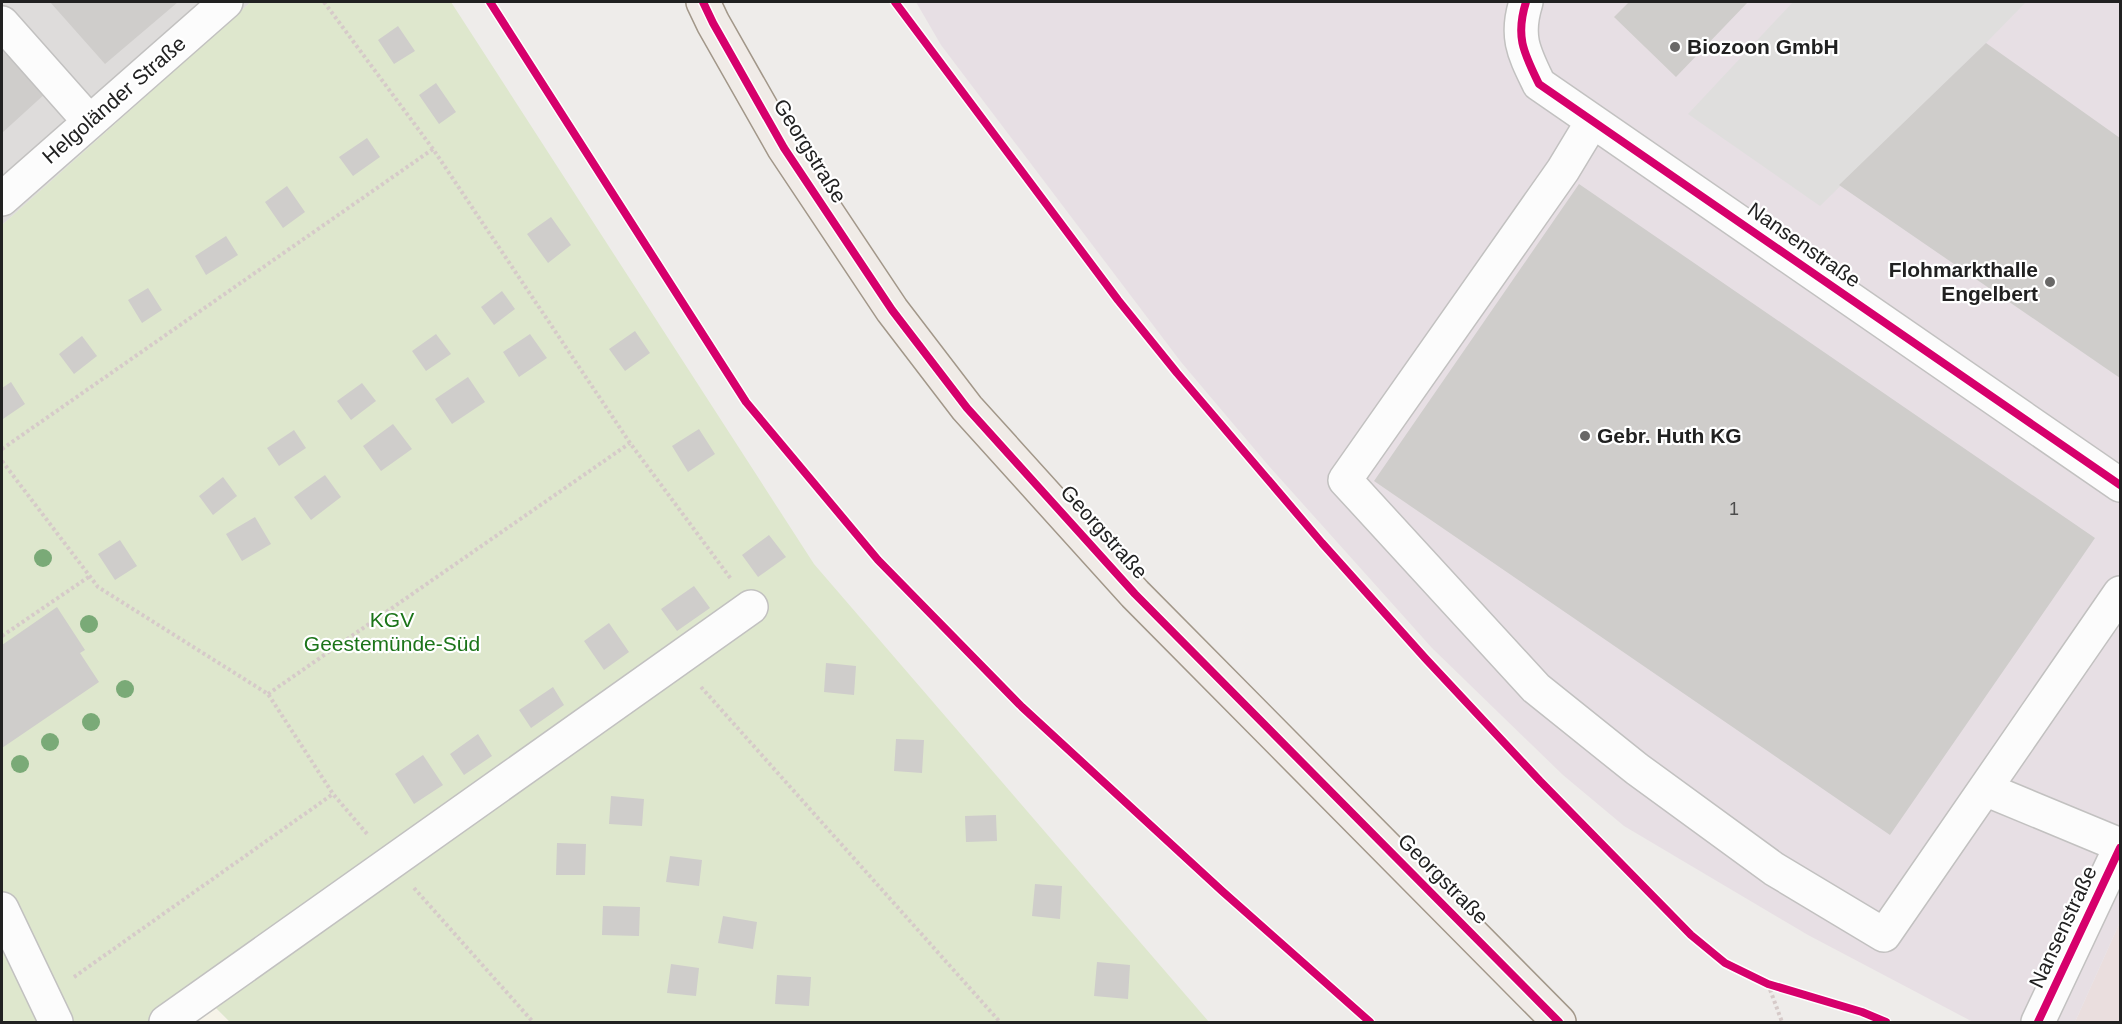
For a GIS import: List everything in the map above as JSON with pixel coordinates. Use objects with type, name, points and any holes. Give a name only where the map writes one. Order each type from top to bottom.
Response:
[{"type":"main road","name":"Georgstraße","points":[[703,2],[784,148],[892,310],[967,408],[1136,594],[1559,1023]]},
{"type":"street","name":"Helgoländer Straße","points":[[2,199],[226,2]]},
{"type":"street","name":"Nansenstraße","points":[[1526,2],[1520,20],[1523,52],[1539,84],[2121,485]]},
{"type":"street","points":[[2,24],[89,121]]},
{"type":"street","points":[[1593,122],[1556,180],[1345,480],[1536,688],[1637,769],[1774,869],[1884,935],[2121,593]]},
{"type":"street","points":[[166,1023],[751,607]]},
{"type":"street","points":[[1985,789],[2121,846]]},
{"type":"street","name":"Nansenstraße","points":[[2038,1023],[2121,846]]},
{"type":"street","points":[[2,909],[50,1010]]},
{"type":"path","points":[[324,2],[433,149],[630,443],[751,607]]},
{"type":"path","points":[[2,449],[433,149]]},
{"type":"path","points":[[268,694],[630,443]]},
{"type":"path","points":[[2,461],[98,587],[268,694],[333,794],[533,1023]]},
{"type":"path","points":[[2,636],[90,576]]},
{"type":"path","points":[[676,660],[1000,1023]]},
{"type":"path","points":[[50,1010],[333,794]]},
{"type":"path","points":[[1768,984],[1782,1023]]},
{"type":"shaded area","points":[[2,2],[251,2],[2,225]]},
{"type":"shaded area","points":[[916,2],[2120,2],[2120,922],[2075,1022],[1973,1022],[1808,935],[1624,826],[1563,775],[1432,648],[1268,465],[1181,362],[941,45]]},
{"type":"shaded area","points":[[1793,2],[2026,2],[1820,206],[1688,114]]},
{"type":"shaded area","points":[[2120,922],[2120,1022],[2075,1022]]},
{"type":"shaded area","points":[[215,1007],[230,1022],[194,1022]]},
{"type":"green space","name":"KGV Geestemünde-Süd","points":[[251,2],[451,2],[814,564],[1209,1022],[230,1022],[215,1007],[194,1022],[2,1022],[2,225]]},
{"type":"building","points":[[50,2],[178,2],[105,64]]},
{"type":"building","name":"Biozoon GmbH","points":[[1629,2],[1748,2],[1676,77],[1614,17]]},
{"type":"building","points":[[398,26],[415,51],[394,64],[378,40]]},
{"type":"building","points":[[2,42],[47,92],[2,133]]},
{"type":"building","name":"Flohmarkthalle Engelbert","points":[[1986,43],[2120,138],[2120,378],[1839,185]]},
{"type":"building","points":[[436,83],[456,112],[439,124],[419,95]]},
{"type":"building","points":[[367,138],[380,157],[353,176],[339,157]]},
{"type":"building","points":[[1579,184],[2095,538],[1890,835],[1374,481]]},
{"type":"building","points":[[287,186],[305,212],[283,228],[265,202]]},
{"type":"building","points":[[551,217],[571,245],[548,263],[527,234]]},
{"type":"building","points":[[226,236],[238,255],[206,275],[195,256]]},
{"type":"building","points":[[148,288],[162,310],[142,323],[128,300]]},
{"type":"building","points":[[502,291],[515,309],[494,325],[481,307]]},
{"type":"building","points":[[635,331],[650,353],[625,371],[609,349]]},
{"type":"building","points":[[436,334],[451,354],[426,371],[412,351]]},
{"type":"building","points":[[530,334],[547,358],[519,377],[503,352]]},
{"type":"building","points":[[82,336],[97,356],[74,374],[59,354]]},
{"type":"building","points":[[468,377],[485,402],[452,424],[435,399]]},
{"type":"building","points":[[11,382],[25,404],[3,419],[2,388]]},
{"type":"building","points":[[362,383],[376,401],[351,420],[337,401]]},
{"type":"building","points":[[393,424],[412,449],[381,471],[363,446]]},
{"type":"building","points":[[699,429],[715,454],[688,472],[672,446]]},
{"type":"building","points":[[294,430],[306,448],[279,466],[267,448]]},
{"type":"building","points":[[325,475],[341,497],[311,520],[294,497]]},
{"type":"building","points":[[223,477],[237,496],[213,515],[199,496]]},
{"type":"building","points":[[255,517],[271,544],[242,561],[226,534]]},
{"type":"building","points":[[769,535],[786,557],[758,577],[742,555]]},
{"type":"building","points":[[120,540],[137,566],[115,580],[98,554]]},
{"type":"building","points":[[694,586],[710,608],[677,631],[661,609]]},
{"type":"building","points":[[57,607],[85,650],[80,653],[99,682],[2,748],[2,645]]},
{"type":"building","points":[[609,623],[629,652],[604,670],[584,641]]},
{"type":"building","points":[[826,663],[856,666],[854,695],[824,692]]},
{"type":"building","points":[[553,687],[564,705],[531,728],[519,710]]},
{"type":"building","points":[[478,734],[492,756],[464,775],[450,754]]},
{"type":"building","points":[[896,739],[924,740],[922,773],[894,771]]},
{"type":"building","points":[[423,755],[443,785],[414,804],[395,774]]},
{"type":"building","points":[[611,796],[644,799],[642,826],[609,824]]},
{"type":"building","points":[[996,815],[997,841],[966,842],[965,816]]},
{"type":"building","points":[[557,843],[586,844],[585,875],[556,875]]},
{"type":"building","points":[[670,856],[702,860],[699,886],[666,882]]},
{"type":"building","points":[[1035,884],[1062,886],[1060,919],[1032,916]]},
{"type":"building","points":[[603,906],[640,907],[639,936],[602,935]]},
{"type":"building","points":[[723,916],[757,922],[753,949],[718,943]]},
{"type":"building","points":[[1097,962],[1130,965],[1128,999],[1094,996]]},
{"type":"building","points":[[671,964],[699,968],[696,996],[667,993]]},
{"type":"building","points":[[777,975],[811,977],[809,1006],[775,1004]]},
{"type":"cycle path","points":[[490,2],[746,402],[878,560],[1022,707],[1222,891],[1370,1022]]},
{"type":"cycle path","points":[[703,2],[784,148],[892,310],[967,408],[1135,594],[1559,1022]]},
{"type":"cycle path","points":[[895,2],[1118,300],[1177,373],[1322,543],[1540,781],[1691,935],[1725,963],[1768,984],[1862,1012],[1886,1022]]},
{"type":"cycle path","points":[[1526,2],[1521,35],[1525,54],[1539,84],[2120,485]]},
{"type":"cycle path","points":[[2038,1022],[2120,848]]},
{"type":"place","name":"Biozoon GmbH","points":[[1675,47]]},
{"type":"place","name":"Flohmarkthalle Engelbert","points":[[2050,282]]},
{"type":"place","name":"Gebr. Huth KG","points":[[1585,436]]}]
